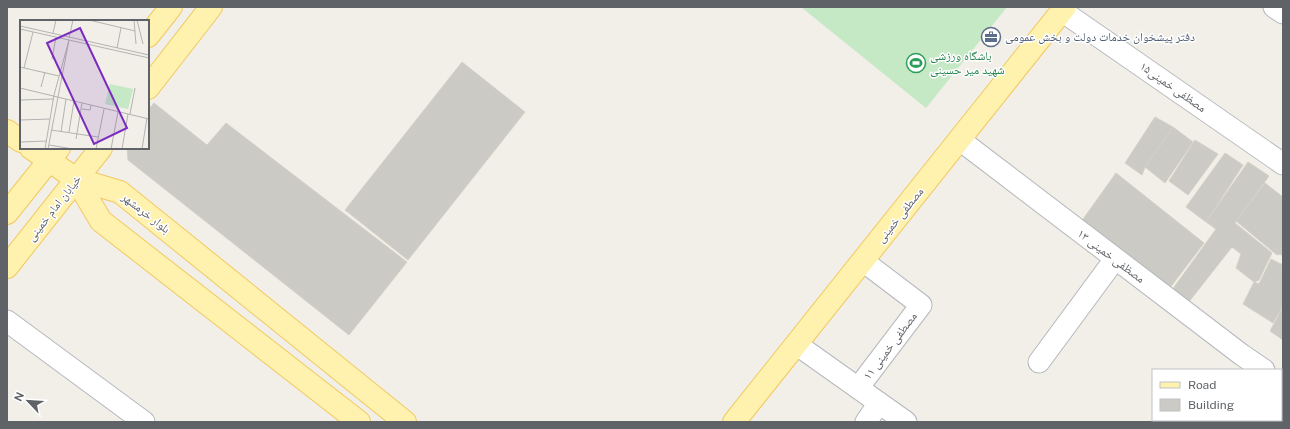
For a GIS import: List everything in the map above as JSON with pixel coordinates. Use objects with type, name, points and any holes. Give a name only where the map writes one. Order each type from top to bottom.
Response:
[{"type":"main road","points":[[149,35],[170,7]]},
{"type":"main road","points":[[149,87],[212,7]]},
{"type":"main road","name":"مصطفی خمینی","points":[[735,422],[1064,9]]},
{"type":"main road","points":[[7,131],[20,140]]},
{"type":"main road","points":[[35,149],[54,154],[76,180],[101,221],[359,422]]},
{"type":"main road","name":"خیابان امام خمینی","points":[[7,267],[100,149]]},
{"type":"main road","points":[[7,213],[54,154]]},
{"type":"main road","name":"بلوار خرمشهر","points":[[76,180],[120,192],[405,422]]},
{"type":"street","points":[[1274,7],[1283,13]]},
{"type":"street","name":"مصظفی خمینی۱۵","points":[[1064,9],[1283,164]]},
{"type":"street","name":"مصظفی خمینی ۱۳","points":[[960,140],[1115,259],[1237,363],[1260,369]]},
{"type":"street","points":[[1039,362],[1115,259]]},
{"type":"street","name":"مصطفی خمینی ۱۱","points":[[858,388],[921,305],[863,261]]},
{"type":"street","points":[[7,321],[144,422]]},
{"type":"street","points":[[796,344],[906,422]]},
{"type":"street","points":[[866,422],[879,403]]},
{"type":"green space","name":"باشگاه ورزشی شهید میر حسینی","points":[[801,7],[1007,7],[926,108]]},
{"type":"building","points":[[462,62],[525,112],[408,260],[345,210]]},
{"type":"building","points":[[154,103],[207,145],[226,123],[407,262],[349,335],[128,160],[127,149],[149,149],[149,109]]},
{"type":"building","points":[[1155,117],[1173,127],[1145,167],[1142,175],[1125,163]]},
{"type":"building","points":[[1173,127],[1193,142],[1165,183],[1145,167]]},
{"type":"building","points":[[1195,140],[1218,154],[1188,195],[1169,181]]},
{"type":"building","points":[[1225,153],[1243,165],[1206,222],[1186,207]]},
{"type":"building","points":[[1248,162],[1269,176],[1235,223],[1272,253],[1259,280],[1254,282],[1236,268],[1241,254],[1232,247],[1188,303],[1172,290],[1216,229],[1206,222]]},
{"type":"building","points":[[1116,173],[1204,243],[1169,289],[1081,222]]},
{"type":"building","points":[[1265,183],[1283,197],[1283,256],[1280,254],[1277,255],[1236,221]]},
{"type":"building","points":[[1271,259],[1283,265],[1283,306],[1273,323],[1243,304],[1254,282],[1259,284]]},
{"type":"building","points":[[1283,307],[1283,340],[1270,331]]},
{"type":"building","points":[[1283,399],[1282,422],[1239,422],[1282,421]]},
{"type":"place","name":"دفتر پیشخوان خدمات دولت و بخش عمومی","points":[[991,37]]},
{"type":"place","name":"باشگاه ورزشی شهید میر حسینی","points":[[916,63]]}]
